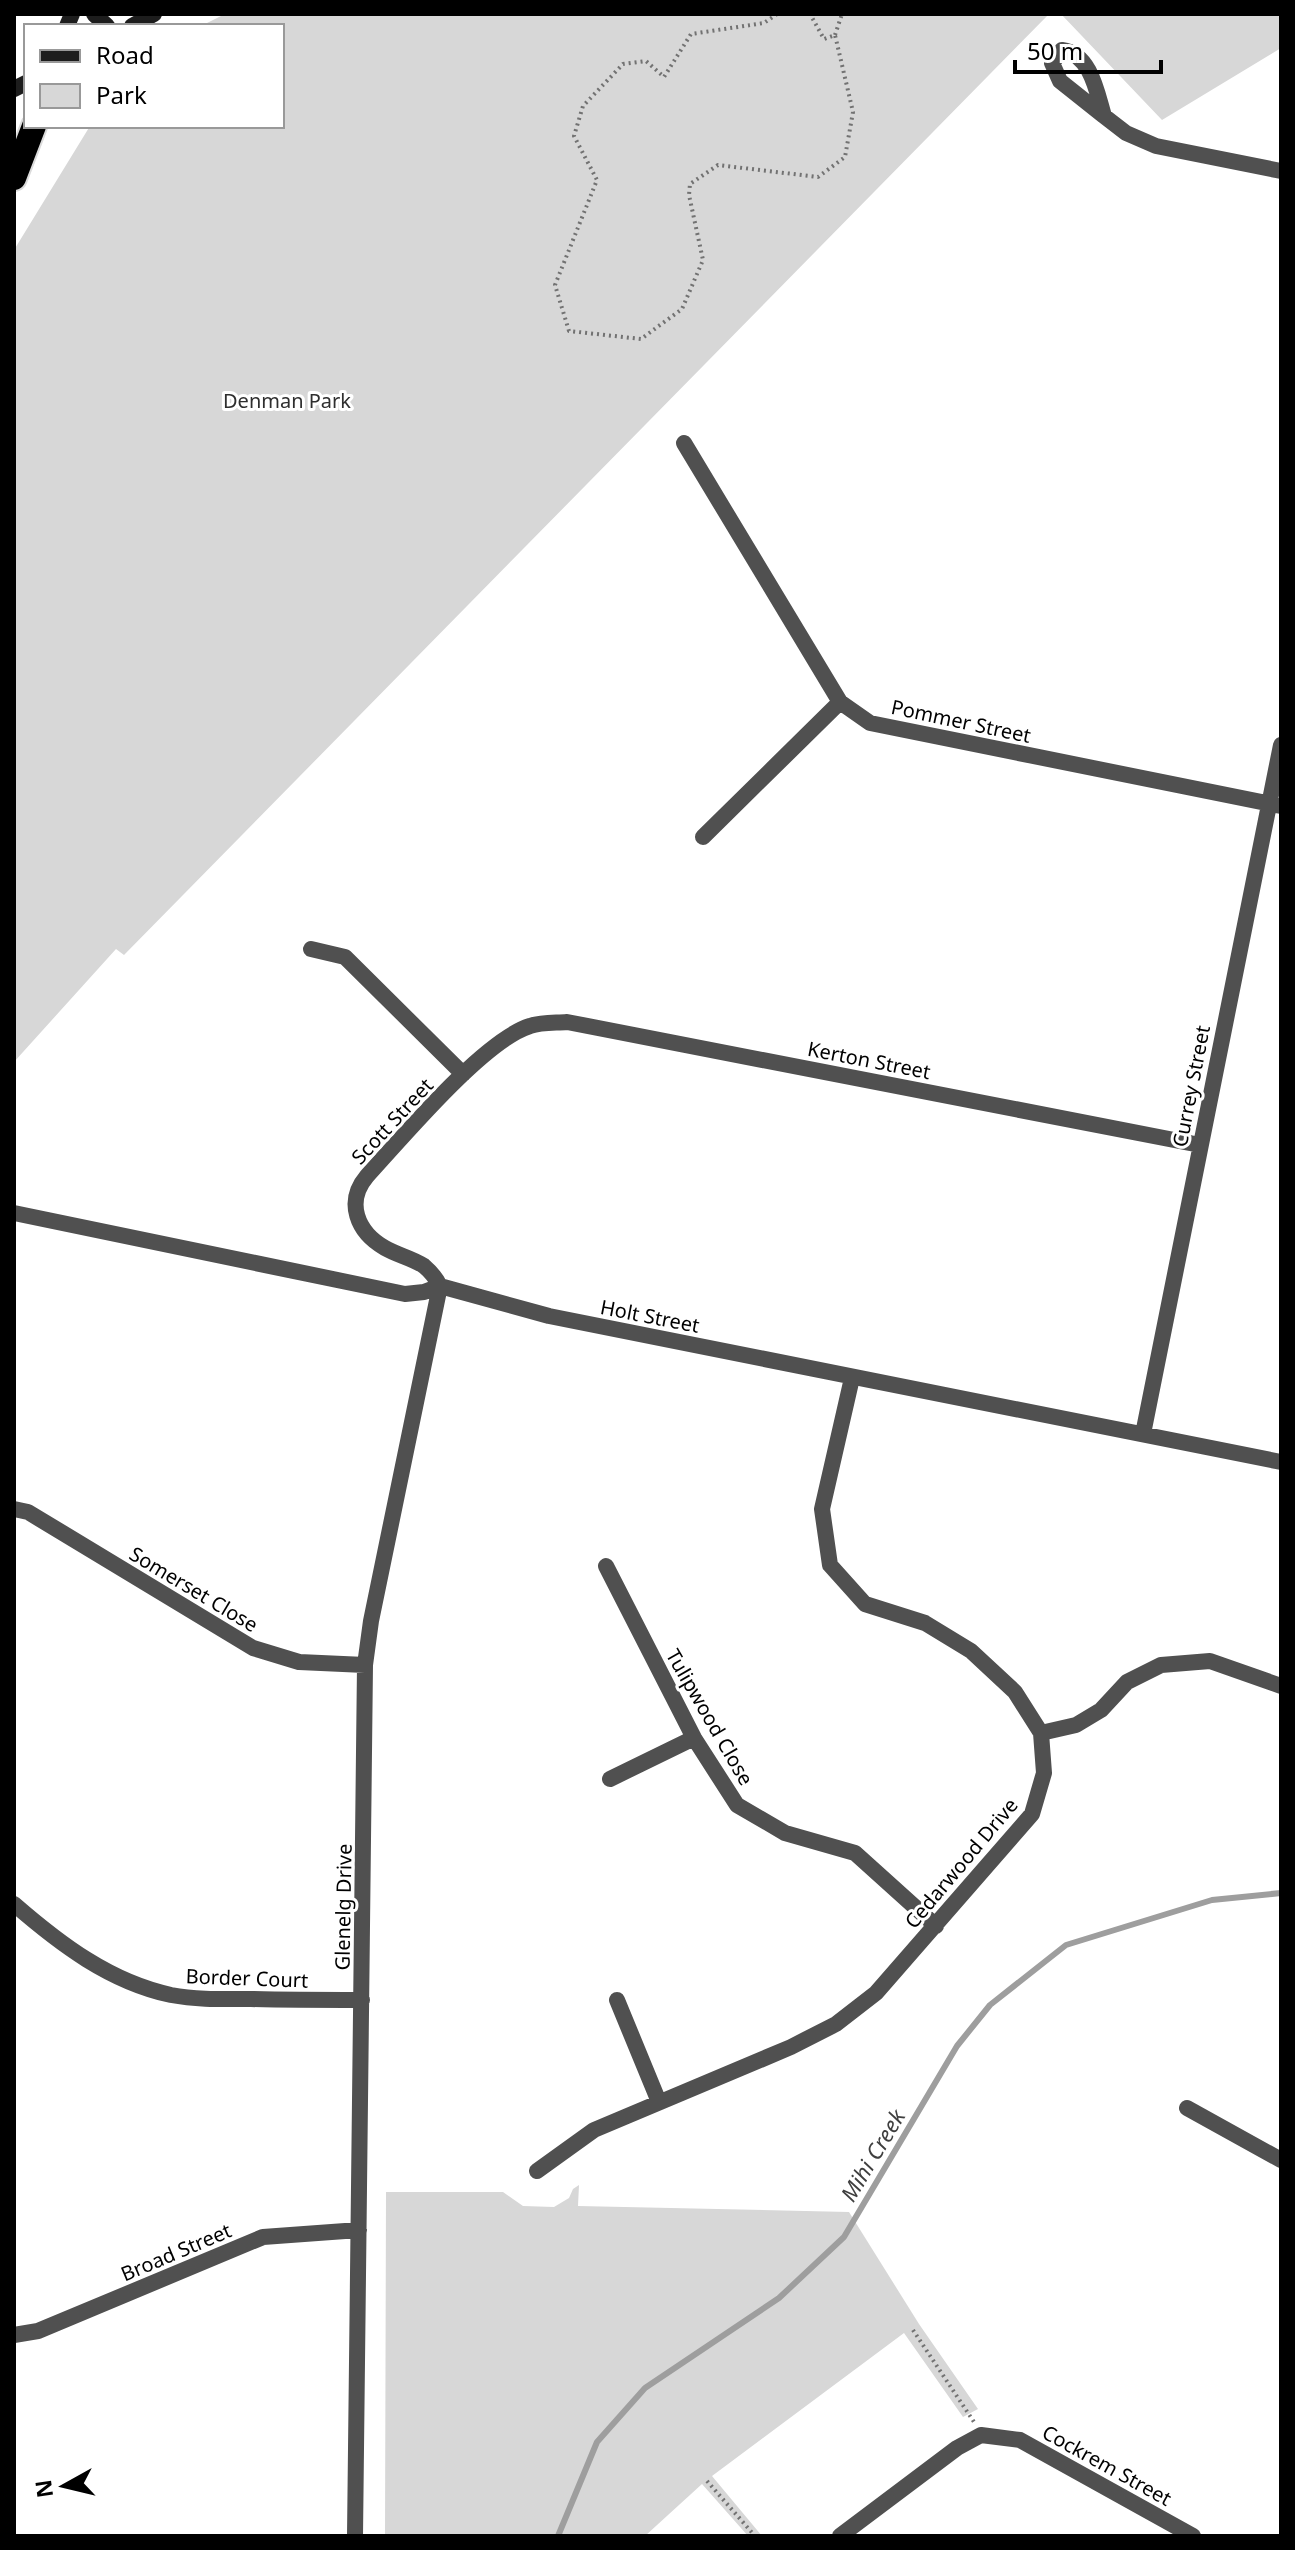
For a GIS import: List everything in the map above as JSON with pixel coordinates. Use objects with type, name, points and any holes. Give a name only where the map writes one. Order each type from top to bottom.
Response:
[{"type":"highway","points":[[14,178],[33,128]]},
{"type":"highway","points":[[24,154],[48,128]]},
{"type":"main road","points":[[136,24],[154,14]]},
{"type":"street","points":[[1104,116],[1126,133],[1156,146],[1281,171]]},
{"type":"street","name":"Pommer Street","points":[[684,443],[840,702],[870,723],[1275,805]]},
{"type":"street","points":[[703,837],[840,702]]},
{"type":"street","name":"Currey Street","points":[[1143,1434],[1200,1145],[1275,805],[1281,745]]},
{"type":"street","points":[[311,949],[345,957],[463,1074]]},
{"type":"street","name":"Kerton Street","points":[[529,1026],[567,1022],[1200,1145]]},
{"type":"street","name":"Scott Street","points":[[440,1286],[424,1266],[389,1251],[369,1237],[359,1224],[355,1205],[359,1187],[463,1074],[499,1043],[529,1026]]},
{"type":"street","name":"Holt Street","points":[[14,1213],[405,1294],[440,1286],[549,1316],[1281,1462]]},
{"type":"street","name":"Glenelg Drive","points":[[355,2536],[365,1665],[371,1621],[440,1286]]},
{"type":"street","name":"Cedarwood Drive","points":[[537,2171],[594,2130],[791,2047],[836,2024],[876,1993],[1032,1814],[1044,1773],[1041,1733],[1015,1692],[971,1651],[925,1623],[865,1604],[830,1565],[822,1509],[852,1378]]},
{"type":"street","name":"Somerset Close","points":[[14,1509],[28,1512],[253,1648],[299,1662],[365,1665]]},
{"type":"street","name":"Tulipwood Close","points":[[606,1566],[694,1738],[737,1805],[785,1833],[855,1853],[936,1926]]},
{"type":"street","points":[[1041,1733],[1076,1725],[1101,1710],[1127,1682],[1161,1665],[1210,1661],[1281,1686]]},
{"type":"street","points":[[610,1779],[694,1738]]},
{"type":"street","name":"Border Court","points":[[14,1904],[47,1933],[84,1959],[130,1982],[170,1995],[201,1999],[362,2000]]},
{"type":"street","points":[[617,2000],[659,2102]]},
{"type":"street","points":[[1187,2108],[1281,2160]]},
{"type":"street","name":"Broad Street","points":[[14,2335],[38,2331],[263,2237],[359,2230]]},
{"type":"street","points":[[840,2536],[957,2448],[981,2435]]},
{"type":"street","name":"Cockrem Street","points":[[981,2435],[1020,2440],[1193,2536]]},
{"type":"path","points":[[777,14],[764,23],[691,34],[664,77],[646,61],[623,64],[583,106],[574,136],[597,180],[555,285],[569,331],[641,339],[682,309],[703,260],[689,195],[690,184],[709,170],[718,165],[818,177],[845,157],[853,112],[835,35],[842,14]]},
{"type":"path","points":[[810,14],[824,39],[835,35]]},
{"type":"path","points":[[913,2330],[981,2435]]},
{"type":"path","points":[[707,2481],[755,2536]]},
{"type":"green space","name":"Denman Park","points":[[225,14],[1049,14],[124,955],[116,949],[14,1062],[14,250],[89,128],[284,128],[284,24],[205,24]]},
{"type":"green space","points":[[1061,14],[1281,14],[1281,48],[1162,120]]},
{"type":"green space","points":[[579,2185],[578,2206],[849,2212],[919,2324],[978,2409],[963,2417],[904,2333],[712,2476],[762,2536],[748,2536],[702,2484],[645,2536],[385,2536],[386,2192],[503,2192],[523,2206],[554,2207],[569,2198]]},
{"type":"waterway","name":"Mihi Creek","points":[[558,2536],[597,2442],[645,2388],[779,2298],[844,2237],[957,2046],[990,2005],[1066,1945],[1212,1900],[1281,1893]]}]
